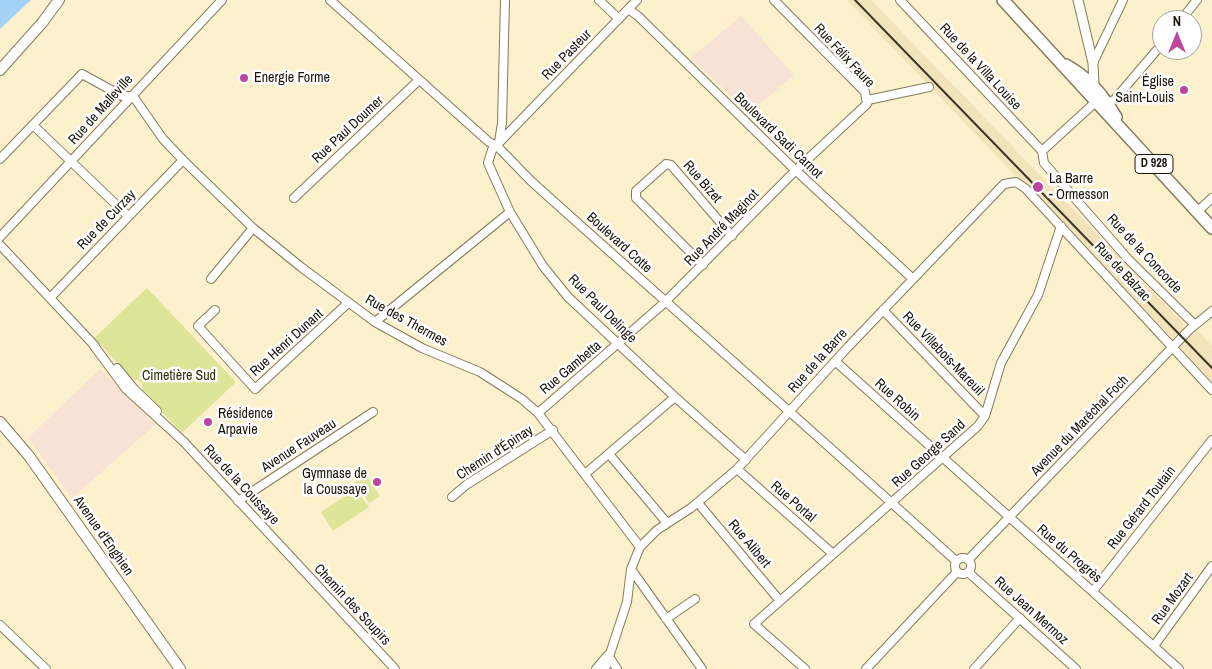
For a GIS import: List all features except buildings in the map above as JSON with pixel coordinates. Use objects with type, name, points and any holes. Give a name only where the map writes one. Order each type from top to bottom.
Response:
[{"type":"main road","points":[[0,70],[42,23],[59,0]]},
{"type":"main road","name":"D 928","points":[[1003,0],[1060,61],[1083,76],[1094,86],[1102,102]]},
{"type":"main road","name":"D 928","points":[[1083,76],[1126,133],[1212,228]]},
{"type":"main road","name":"Avenue d'Enghien","points":[[0,422],[29,456],[180,669]]},
{"type":"street","name":"Rue de Malleville","points":[[0,237],[222,0]]},
{"type":"street","name":"Boulevard Cotte","points":[[330,0],[489,142],[497,146],[665,302],[891,504]]},
{"type":"street","points":[[497,146],[501,137],[502,123],[505,0]]},
{"type":"street","points":[[599,0],[619,19]]},
{"type":"street","name":"Rue Pasteur","points":[[497,146],[637,0]]},
{"type":"street","name":"Rue Félix Faure","points":[[774,0],[865,92],[868,100],[864,107],[796,170]]},
{"type":"street","name":"Rue de la Villa Louise","points":[[900,0],[1042,151]]},
{"type":"street","points":[[1078,0],[1092,61],[1094,86]]},
{"type":"street","points":[[1083,76],[1123,0]]},
{"type":"street","points":[[1189,10],[1197,0]]},
{"type":"street","name":"Boulevard Sadi Carnot","points":[[628,9],[638,16],[796,170],[912,279]]},
{"type":"street","points":[[1042,151],[1102,102],[1122,91],[1152,56]]},
{"type":"street","points":[[0,159],[82,74],[122,96],[133,96]]},
{"type":"street","name":"Rue Paul Doumer","points":[[294,198],[419,80]]},
{"type":"street","points":[[868,100],[929,87]]},
{"type":"street","name":"Rue des Thermes","points":[[133,96],[163,139],[253,228],[348,303],[375,322],[422,348],[480,372],[522,399],[538,413],[553,430],[640,547]]},
{"type":"street","points":[[502,123],[515,128]]},
{"type":"street","points":[[32,125],[128,216]]},
{"type":"street","name":"Rue Paul Delinge","points":[[497,146],[492,150],[488,163],[510,212],[543,266],[568,296],[675,397],[746,460]]},
{"type":"street","name":"Rue de la Concorde","points":[[1042,151],[1044,163],[1128,259],[1195,325]]},
{"type":"street","name":"Rue de Curzay","points":[[50,298],[183,160]]},
{"type":"street","name":"Rue Bizet","points":[[703,265],[636,198],[636,191],[666,164],[671,165],[732,236]]},
{"type":"street","name":"Rue André Maginot","points":[[665,302],[796,170]]},
{"type":"street","name":"Rue de la Barre","points":[[640,547],[666,523],[698,503],[737,470],[834,361],[1007,183]]},
{"type":"street","name":"Rue de Balzac","points":[[1007,183],[1020,184],[1212,390]]},
{"type":"street","points":[[1197,212],[1212,198]]},
{"type":"street","points":[[375,322],[510,212]]},
{"type":"street","name":"Rue George Sand","points":[[806,669],[754,624],[978,426],[985,416],[1001,363],[1038,295],[1061,226]]},
{"type":"street","points":[[211,279],[253,228]]},
{"type":"street","name":"Rue de la Coussaye","points":[[0,245],[155,408],[170,430],[291,558]]},
{"type":"street","name":"Rue Gambetta","points":[[538,413],[665,302]]},
{"type":"street","name":"Rue Henri Dunant","points":[[215,310],[198,326],[256,389],[348,303]]},
{"type":"street","name":"Rue Villebois-Mareuil","points":[[883,310],[985,416]]},
{"type":"street","name":"Avenue du Maréchal Foch","points":[[968,560],[1173,347],[1212,311]]},
{"type":"street","name":"Rue Robin","points":[[834,361],[943,457]]},
{"type":"street","points":[[585,474],[675,397]]},
{"type":"street","name":"Avenue Fauveau","points":[[238,501],[373,412]]},
{"type":"street","name":"Chemin d'Épinay","points":[[452,497],[466,485],[553,430]]},
{"type":"street","name":"Rue Gérard Toutain","points":[[1092,591],[1212,440]]},
{"type":"street","points":[[609,454],[666,523]]},
{"type":"street","name":"Rue du Progrès","points":[[943,457],[1179,669]]},
{"type":"street","name":"Rue Portal","points":[[737,470],[833,554]]},
{"type":"street","name":"Rue Alibert","points":[[698,503],[780,601]]},
{"type":"street","points":[[891,504],[956,561]]},
{"type":"street","points":[[605,669],[608,655],[627,602],[632,569],[640,547]]},
{"type":"street","name":"Chemin des Soupirs","points":[[291,558],[395,669]]},
{"type":"street","points":[[962,558],[968,560],[971,566],[968,572],[962,574],[957,572],[954,568],[956,561],[962,558]]},
{"type":"street","name":"Rue Mozart","points":[[1154,646],[1212,566]]},
{"type":"street","points":[[632,569],[702,669]]},
{"type":"street","points":[[866,669],[957,572]]},
{"type":"street","name":"Rue Jean Mermoz","points":[[968,572],[1071,667]]},
{"type":"street","points":[[666,619],[695,599]]},
{"type":"street","points":[[974,669],[1020,618]]},
{"type":"street","points":[[0,625],[46,669]]},
{"type":"street","points":[[596,669],[608,655]]},
{"type":"street","points":[[608,655],[618,669]]},
{"type":"shaded area","points":[[847,0],[871,0],[1184,324],[1182,326],[1191,336],[1197,330],[1212,346],[1212,383],[1178,350],[1183,342],[1177,334],[1172,339]]},
{"type":"shaded area","points":[[741,16],[794,75],[749,113],[691,58]]},
{"type":"shaded area","points":[[100,369],[155,425],[72,498],[28,438]]},
{"type":"green space","name":"Cimetière Sud","points":[[147,288],[236,382],[182,433],[142,391],[143,385],[138,380],[133,380],[94,338]]},
{"type":"green space","points":[[366,475],[380,496],[369,503],[355,482]]},
{"type":"green space","points":[[356,489],[369,507],[333,531],[321,512]]},
{"type":"water","points":[[0,0],[31,0],[0,29]]},
{"type":"railway","points":[[855,0],[1212,368]]},
{"type":"place","name":"Energie Forme","points":[[244,78]]},
{"type":"place","name":"Église Saint-Louis","points":[[1184,90]]},
{"type":"place","name":"La Barre - Ormesson","points":[[1038,187]]},
{"type":"place","name":"Résidence Arpavie","points":[[208,422]]},
{"type":"place","name":"Gymnase de la Coussaye","points":[[377,482]]}]
